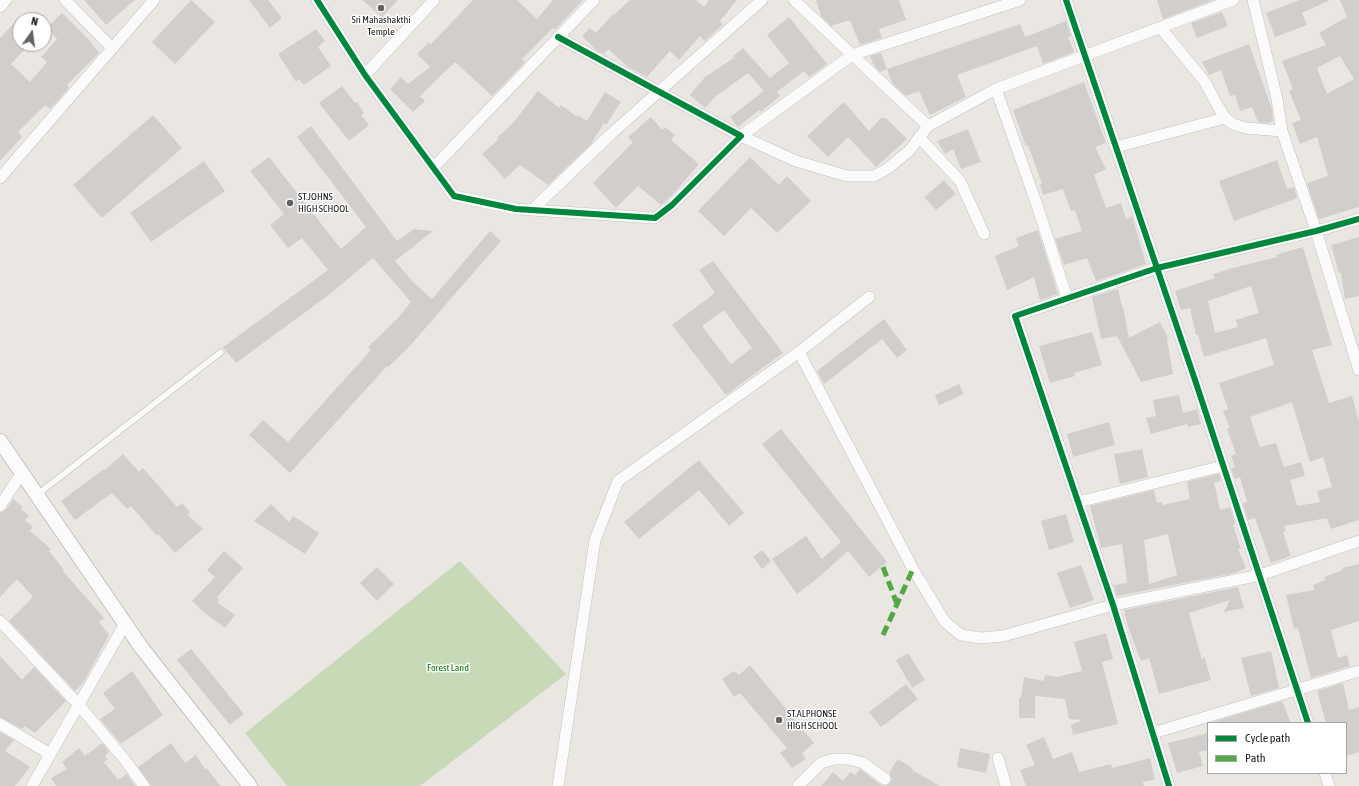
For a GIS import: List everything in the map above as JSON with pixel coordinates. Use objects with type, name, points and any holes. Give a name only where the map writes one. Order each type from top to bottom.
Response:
[{"type":"street","points":[[0,7],[6,0]]},
{"type":"street","points":[[65,0],[112,48]]},
{"type":"street","points":[[0,178],[154,0]]},
{"type":"street","points":[[317,0],[365,74],[454,196],[516,209],[655,218],[672,205],[741,136],[852,55],[1020,0]]},
{"type":"street","points":[[365,74],[434,0]]},
{"type":"street","points":[[434,167],[594,0]]},
{"type":"street","points":[[532,210],[611,134],[762,0]]},
{"type":"street","points":[[794,0],[928,126]]},
{"type":"street","points":[[1066,0],[1260,575],[1308,722]]},
{"type":"street","points":[[558,37],[741,136],[796,161],[847,176],[874,176],[887,170],[908,151],[928,126],[996,89],[1085,54],[1234,0]]},
{"type":"street","points":[[1253,0],[1277,99],[1282,131],[1316,231],[1359,370]]},
{"type":"street","points":[[1160,27],[1206,82],[1215,102],[1225,118],[1233,124],[1246,128],[1282,131]]},
{"type":"street","points":[[996,89],[1067,298]]},
{"type":"street","points":[[1116,147],[1225,118]]},
{"type":"street","points":[[919,137],[960,181],[984,234]]},
{"type":"street","points":[[1169,786],[1113,605],[1015,316],[1157,268],[1316,231],[1359,219]]},
{"type":"street","points":[[558,786],[595,540],[618,482],[798,352],[868,297]]},
{"type":"street","points":[[798,352],[913,569],[945,622],[961,635],[981,638],[1003,636],[1113,605],[1260,575],[1359,540]]},
{"type":"street","points":[[0,441],[21,474],[141,648],[250,786]]},
{"type":"street","points":[[1078,502],[1223,466]]},
{"type":"street","points":[[0,506],[21,474]]},
{"type":"street","points":[[0,621],[78,704],[125,760],[144,786]]},
{"type":"street","points":[[32,786],[125,624]]},
{"type":"street","points":[[1153,733],[1359,671]]},
{"type":"street","points":[[0,724],[50,754]]},
{"type":"street","points":[[998,758],[1006,786]]},
{"type":"street","points":[[798,786],[821,763],[834,759],[848,759],[863,763],[889,784]]},
{"type":"street","points":[[1325,774],[1329,786]]},
{"type":"lane","points":[[36,496],[221,352]]},
{"type":"green space","name":"Forest Land","points":[[460,561],[566,674],[420,786],[287,786],[245,733]]},
{"type":"building","points":[[84,0],[135,0],[106,25]]},
{"type":"building","points":[[191,0],[215,22],[175,64],[152,42]]},
{"type":"building","points":[[249,0],[268,0],[282,18],[270,28]]},
{"type":"building","name":"Sri Mahashakthi Temple","points":[[362,0],[398,0],[382,17]]},
{"type":"building","points":[[473,0],[517,0],[537,19],[553,0],[583,0],[555,30],[553,28],[522,59],[525,62],[492,96],[455,62],[420,96],[425,101],[413,112],[390,89],[401,77],[408,84],[430,67],[417,54],[429,42],[431,44]]},
{"type":"building","points":[[630,0],[696,0],[704,7],[709,0],[737,0],[720,21],[723,24],[705,41],[700,36],[679,60],[670,51],[647,77],[628,67],[608,49],[604,54],[595,49],[582,36],[590,28],[596,33],[613,14],[614,15]]},
{"type":"building","points":[[816,0],[899,0],[906,20],[879,29],[882,38],[860,45],[850,20],[831,26],[821,16]]},
{"type":"building","points":[[1157,0],[1213,0],[1163,19]]},
{"type":"building","points":[[1300,0],[1330,0],[1302,13],[1307,25],[1275,37],[1266,13]]},
{"type":"building","points":[[1340,0],[1359,0],[1359,207],[1319,219],[1307,183],[1328,176],[1317,137],[1300,144],[1292,123],[1301,120],[1289,91],[1293,89],[1282,61],[1326,45],[1319,33],[1347,17]],"holes":[[[1340,56],[1354,79],[1327,94],[1317,68]]]},
{"type":"building","points":[[1222,12],[1228,26],[1197,38],[1191,23]]},
{"type":"building","points":[[62,13],[90,41],[99,53],[67,85],[69,88],[50,109],[45,105],[18,132],[22,137],[0,161],[0,38],[12,25],[12,52],[22,52],[11,64],[30,82],[47,62],[41,57],[45,52],[52,52],[52,45],[57,39],[52,33],[52,22]]},
{"type":"building","points":[[789,17],[827,64],[822,68],[809,77],[804,71],[777,92],[780,96],[761,112],[759,110],[738,127],[730,117],[764,91],[748,73],[716,96],[705,108],[690,95],[705,77],[734,58],[733,56],[743,48],[770,78],[789,63],[767,35]]},
{"type":"building","points":[[1066,21],[1071,36],[1068,37],[1074,52],[1043,64],[1037,46],[957,75],[966,97],[930,115],[919,91],[906,96],[892,83],[887,69],[1020,24],[1025,37]]},
{"type":"building","points":[[316,29],[325,41],[318,47],[331,66],[304,85],[299,79],[296,82],[278,54]]},
{"type":"building","points":[[1249,44],[1272,109],[1273,121],[1269,123],[1258,122],[1252,107],[1240,111],[1235,95],[1230,96],[1221,70],[1209,75],[1202,62]]},
{"type":"building","points":[[881,53],[887,69],[880,72],[873,64],[870,56]]},
{"type":"building","points":[[1084,82],[1106,143],[1095,147],[1106,169],[1094,175],[1106,208],[1121,203],[1126,219],[1132,216],[1146,264],[1096,281],[1087,258],[1064,265],[1055,239],[1082,231],[1075,210],[1071,211],[1063,189],[1043,195],[1040,184],[1042,184],[1013,110]]},
{"type":"building","points":[[342,86],[355,103],[357,102],[364,113],[361,115],[369,125],[349,141],[319,103]]},
{"type":"building","points":[[538,91],[559,108],[561,105],[577,117],[578,115],[587,121],[605,92],[621,102],[606,125],[604,123],[591,144],[548,185],[520,165],[505,179],[482,154],[499,139],[497,138],[513,123]]},
{"type":"building","points":[[844,102],[869,131],[881,118],[886,118],[907,139],[876,167],[848,137],[828,157],[807,136]]},
{"type":"building","points":[[153,115],[182,148],[102,218],[73,185]]},
{"type":"building","points":[[651,117],[662,130],[665,127],[675,135],[671,140],[699,164],[674,193],[661,205],[638,186],[616,208],[593,183],[633,142],[628,137]]},
{"type":"building","points":[[311,126],[397,241],[414,229],[433,231],[395,261],[414,283],[432,299],[490,231],[501,241],[409,347],[388,367],[387,366],[290,473],[249,435],[263,420],[288,442],[371,350],[368,347],[396,320],[411,302],[373,258],[330,294],[236,363],[223,347],[328,270],[302,238],[288,248],[270,225],[284,214],[250,171],[269,157],[341,249],[366,227],[297,137]]},
{"type":"building","points":[[968,129],[981,162],[961,169],[953,149],[945,154],[937,141]]},
{"type":"building","points":[[750,157],[779,185],[787,176],[811,201],[777,233],[751,208],[724,236],[698,211]]},
{"type":"building","points":[[1277,160],[1287,189],[1294,187],[1297,198],[1234,221],[1219,181]]},
{"type":"building","points":[[204,161],[225,191],[151,242],[130,213]]},
{"type":"building","points":[[944,180],[956,194],[936,210],[924,197]]},
{"type":"building","points":[[1038,230],[1058,294],[1040,300],[1034,277],[1007,290],[995,256],[1019,246],[1016,238]]},
{"type":"building","points":[[1359,237],[1359,296],[1345,299],[1341,273],[1339,273],[1331,245]]},
{"type":"building","points":[[1303,247],[1332,345],[1312,350],[1329,403],[1352,396],[1359,421],[1359,520],[1331,529],[1327,518],[1284,526],[1286,531],[1283,532],[1291,556],[1271,563],[1255,518],[1248,520],[1243,503],[1247,502],[1240,477],[1235,479],[1231,468],[1235,467],[1231,456],[1236,454],[1227,429],[1230,428],[1223,411],[1228,409],[1219,383],[1274,365],[1266,338],[1204,357],[1198,335],[1196,335],[1190,308],[1181,310],[1175,291],[1215,278],[1213,274],[1277,257],[1276,255]],"holes":[[[1251,286],[1259,313],[1236,320],[1238,327],[1215,333],[1208,301]],[[1292,402],[1310,462],[1323,457],[1332,487],[1317,491],[1320,502],[1297,506],[1290,480],[1305,476],[1301,462],[1284,467],[1276,443],[1260,447],[1250,417]]]},
{"type":"building","points":[[713,261],[783,353],[726,395],[672,325],[715,293],[699,270]],"holes":[[[724,310],[752,348],[731,364],[702,326]]]},
{"type":"building","points":[[1118,289],[1129,338],[1160,322],[1168,338],[1173,374],[1141,382],[1117,336],[1101,339],[1092,297]]},
{"type":"building","points":[[884,319],[907,350],[897,358],[882,339],[824,384],[817,371]]},
{"type":"building","points":[[1092,332],[1102,365],[1074,373],[1075,376],[1050,383],[1039,346]]},
{"type":"building","points":[[959,384],[964,394],[939,405],[935,395]]},
{"type":"building","points":[[1179,395],[1183,413],[1197,409],[1201,424],[1188,427],[1187,424],[1151,434],[1146,418],[1156,416],[1153,400]]},
{"type":"building","points":[[1109,422],[1115,445],[1073,457],[1067,434]]},
{"type":"building","points":[[781,429],[887,562],[869,577],[848,551],[818,578],[797,594],[772,559],[806,536],[822,559],[841,542],[762,444]]},
{"type":"building","points":[[1142,449],[1148,477],[1120,484],[1114,454]]},
{"type":"building","points":[[123,454],[139,472],[143,468],[177,507],[182,503],[190,512],[188,515],[203,529],[175,553],[158,534],[157,536],[131,506],[127,509],[112,493],[75,520],[61,501],[104,469],[105,470]]},
{"type":"building","points":[[699,460],[744,513],[729,526],[699,490],[639,539],[624,522]]},
{"type":"building","points":[[1219,474],[1221,481],[1214,482],[1220,510],[1230,507],[1235,524],[1233,525],[1241,549],[1238,549],[1246,568],[1235,573],[1117,596],[1114,585],[1127,583],[1122,544],[1101,548],[1090,506],[1154,490],[1157,503],[1162,502],[1163,505],[1190,499],[1187,482]],"holes":[[[1168,534],[1177,575],[1149,584],[1144,540]]]},
{"type":"building","points":[[13,499],[23,507],[21,509],[29,516],[25,520],[33,527],[30,531],[51,549],[49,551],[64,570],[63,571],[104,618],[99,622],[109,635],[83,683],[75,691],[9,621],[33,597],[17,579],[0,597],[0,513],[6,510]]},
{"type":"building","points":[[271,504],[289,522],[293,516],[319,533],[305,554],[254,521]]},
{"type":"building","points":[[1066,514],[1074,542],[1049,550],[1041,521]]},
{"type":"building","points":[[762,550],[771,561],[762,569],[753,557]]},
{"type":"building","points":[[224,551],[243,568],[217,597],[219,600],[217,602],[235,615],[225,628],[192,601],[215,577],[207,570]]},
{"type":"building","points":[[1359,564],[1359,621],[1331,630],[1338,658],[1347,655],[1350,666],[1311,678],[1298,628],[1294,629],[1286,595],[1315,590],[1313,585],[1325,580],[1324,577],[1343,570],[1342,568]]},
{"type":"building","points":[[1081,565],[1094,600],[1070,608],[1057,573]]},
{"type":"building","points":[[377,567],[394,584],[377,601],[360,583]]},
{"type":"building","points":[[1238,587],[1244,608],[1224,612],[1230,600],[1189,613],[1202,660],[1204,656],[1211,680],[1159,694],[1149,658],[1141,661],[1128,627],[1124,610]]},
{"type":"building","points":[[1106,633],[1113,659],[1102,662],[1118,724],[1073,735],[1071,725],[1082,720],[1069,719],[1065,699],[1035,696],[1035,718],[1019,718],[1019,698],[1021,698],[1024,677],[1044,681],[1045,675],[1057,677],[1082,671],[1074,642]]},
{"type":"building","points":[[191,649],[244,714],[230,725],[177,660]]},
{"type":"building","points":[[1271,651],[1279,688],[1251,696],[1241,658]]},
{"type":"building","points":[[908,653],[925,680],[912,688],[896,660]]},
{"type":"building","points":[[0,656],[22,680],[34,667],[66,701],[35,733],[25,726],[22,729],[0,717]]},
{"type":"building","name":"ST.ALPHONSE HIGH SCHOOL","points":[[750,665],[814,743],[802,753],[806,759],[792,768],[780,753],[787,748],[740,693],[734,697],[722,679],[734,671],[739,675]]},
{"type":"building","points":[[132,671],[163,715],[121,744],[100,719],[115,709],[103,693]]},
{"type":"building","points":[[1343,683],[1349,710],[1359,707],[1359,752],[1347,756],[1347,722],[1326,722],[1317,691]]},
{"type":"building","points":[[906,684],[918,699],[881,727],[869,712]]},
{"type":"building","points":[[1282,701],[1291,722],[1216,722]]},
{"type":"building","points":[[0,732],[14,740],[5,751],[30,767],[15,786],[0,786]]},
{"type":"building","points":[[1207,733],[1207,750],[1199,752],[1203,766],[1177,773],[1168,743]]},
{"type":"building","points":[[1044,737],[1053,759],[1072,752],[1079,772],[1111,764],[1112,768],[1150,758],[1155,779],[1143,782],[1144,786],[1026,786],[1020,770],[1035,765],[1026,745]]},
{"type":"building","points":[[102,743],[109,752],[105,756],[108,759],[104,762],[118,780],[127,774],[135,786],[56,786],[51,778],[67,769],[62,762],[79,748],[85,756]]},
{"type":"building","points":[[171,743],[185,763],[196,755],[205,769],[207,768],[220,786],[151,786],[138,767]]},
{"type":"building","points":[[960,748],[990,754],[986,773],[957,767]]},
{"type":"building","points":[[898,759],[913,769],[912,770],[940,786],[887,786],[892,779],[889,773]]},
{"type":"building","points":[[860,769],[881,785],[887,786],[821,786],[833,772],[843,781],[850,772],[855,775]]},
{"type":"marked path","points":[[883,567],[897,604]]},
{"type":"marked path","points":[[883,635],[913,569]]},
{"type":"cycle path","points":[[317,0],[365,75],[454,196],[516,209],[655,218],[672,205],[741,136],[558,37]]},
{"type":"cycle path","points":[[1066,0],[1196,383],[1308,722]]},
{"type":"cycle path","points":[[1169,786],[1113,605],[1015,316],[1157,268],[1316,231],[1359,219]]},
{"type":"place","name":"Sri Mahashakthi Temple","points":[[381,8]]},
{"type":"place","name":"ST.JOHNS HIGH SCHOOL","points":[[290,203]]},
{"type":"place","name":"ST.ALPHONSE HIGH SCHOOL","points":[[779,720]]}]
